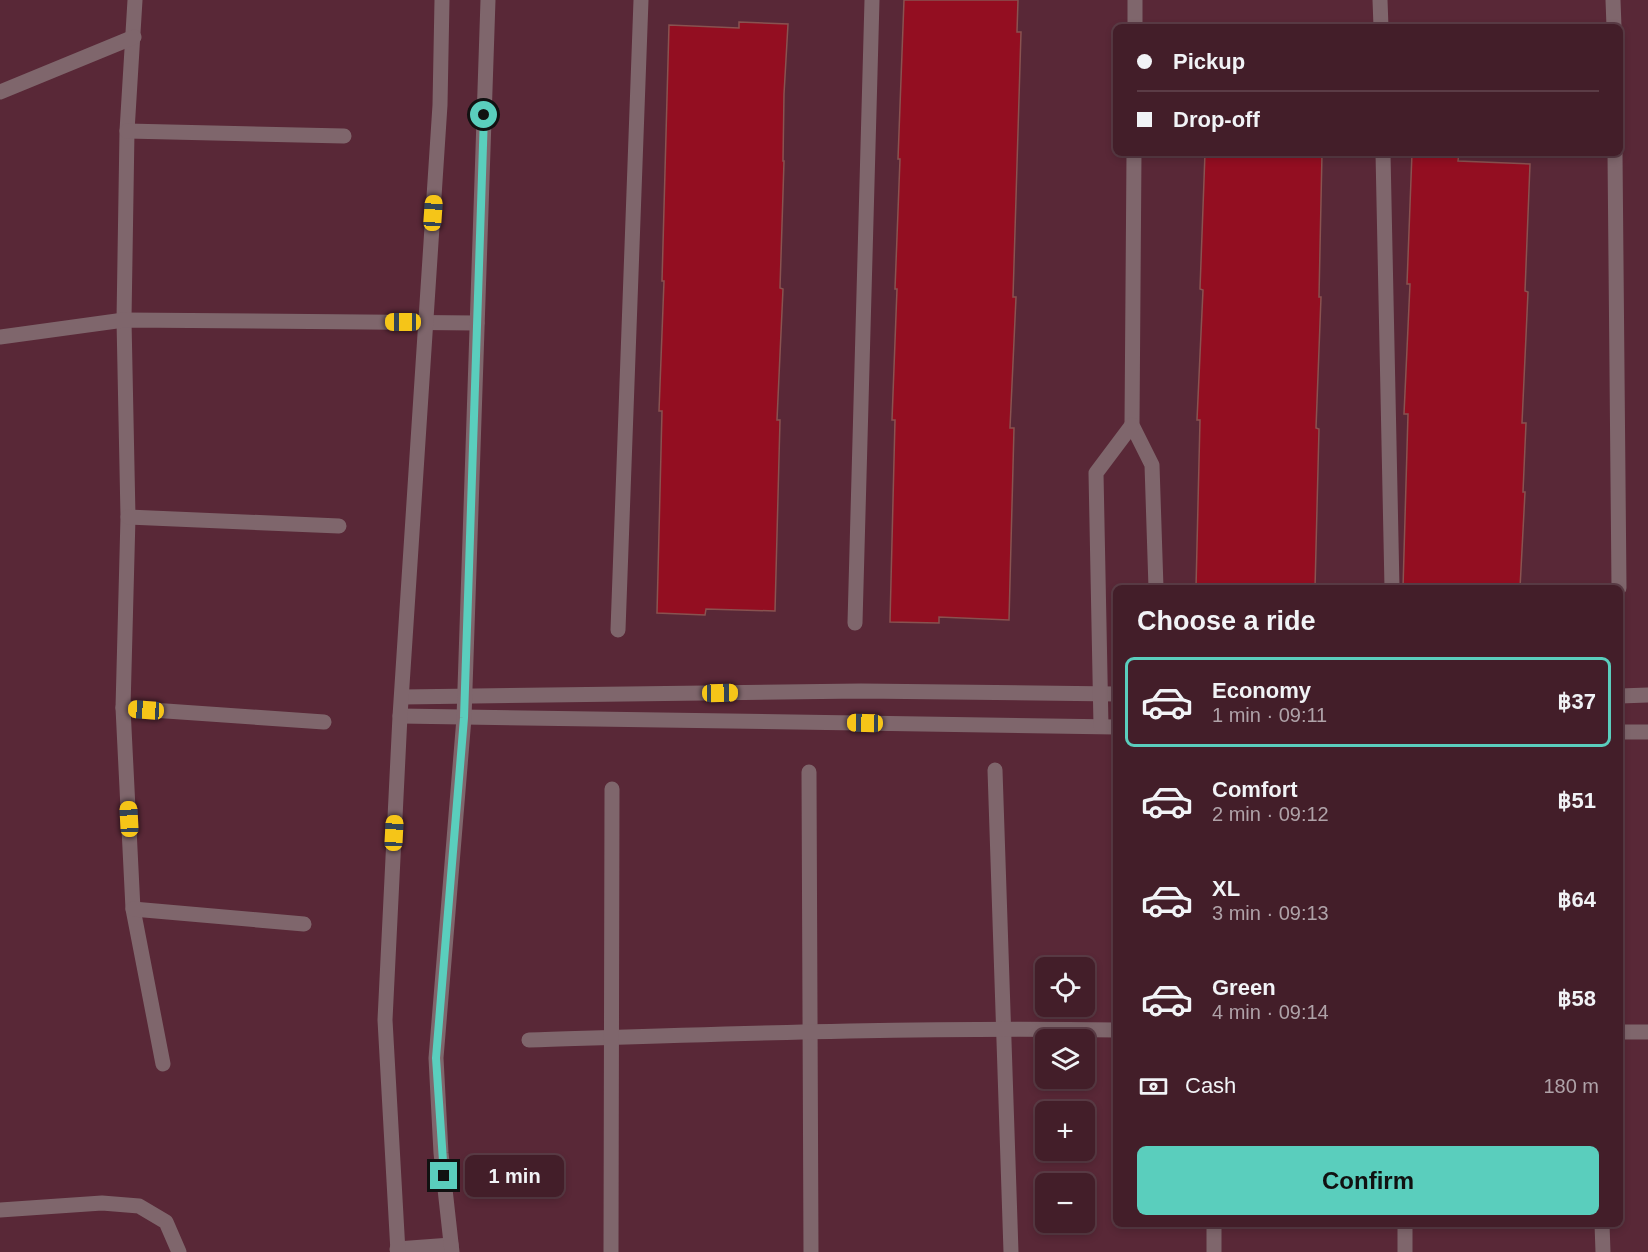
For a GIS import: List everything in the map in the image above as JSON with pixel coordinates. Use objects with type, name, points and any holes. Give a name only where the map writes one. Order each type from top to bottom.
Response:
[{"type":"street","points":[[135,0],[128,131],[124,320],[128,517],[123,708],[133,909],[163,1064]]},
{"type":"street","points":[[442,0],[440,105],[400,716],[385,1020],[397,1251],[451,1248],[441,1153],[436,1058],[464,718],[488,0]]},
{"type":"street","points":[[618,630],[641,0]]},
{"type":"street","points":[[855,623],[872,0]]},
{"type":"street","points":[[1135,0],[1135,24]]},
{"type":"street","points":[[1380,0],[1381,24]]},
{"type":"street","points":[[1613,0],[1614,24]]},
{"type":"street","points":[[0,92],[134,37]]},
{"type":"street","points":[[128,131],[344,136]]},
{"type":"street","points":[[1134,156],[1132,425],[1152,465],[1156,585]]},
{"type":"street","points":[[1383,156],[1392,585]]},
{"type":"street","points":[[1615,156],[1619,585]]},
{"type":"street","points":[[0,337],[124,320],[477,323]]},
{"type":"street","points":[[400,716],[1108,727],[1100,694],[1096,473],[1132,425]]},
{"type":"street","points":[[128,517],[339,526]]},
{"type":"street","points":[[402,697],[861,691],[1113,694]]},
{"type":"street","points":[[1623,696],[1648,695]]},
{"type":"street","points":[[123,708],[324,722]]},
{"type":"street","points":[[1623,732],[1648,732]]},
{"type":"street","points":[[995,770],[1011,1252]]},
{"type":"street","points":[[809,772],[811,1252]]},
{"type":"street","points":[[611,1252],[612,789]]},
{"type":"street","points":[[133,909],[304,924]]},
{"type":"street","points":[[529,1040],[810,1031],[1004,1028],[1113,1030]]},
{"type":"street","points":[[1623,1032],[1648,1032]]},
{"type":"street","points":[[0,1210],[102,1203],[139,1206],[166,1222],[179,1252]]},
{"type":"street","points":[[1214,1227],[1214,1252]]},
{"type":"street","points":[[1405,1227],[1405,1252]]},
{"type":"street","points":[[1602,1227],[1602,1252]]},
{"type":"building","points":[[904,0],[1018,0],[1017,32],[1021,32],[1013,297],[1016,297],[1010,428],[1014,428],[1009,620],[939,617],[939,623],[890,622],[895,420],[892,420]]},
{"type":"building","points":[[739,22],[788,24],[784,94],[780,288],[783,289],[777,420],[780,420],[775,611],[706,609],[705,615],[657,613],[662,411],[659,411],[669,25],[739,28]]},
{"type":"building","points":[[1205,156],[1322,156],[1315,585],[1196,585],[1200,420],[1197,420],[1203,290],[1200,289]]},
{"type":"building","points":[[1412,156],[1459,156],[1458,161],[1530,164],[1525,291],[1528,292],[1522,423],[1526,423],[1523,492],[1525,492],[1520,585],[1403,585],[1408,414],[1404,414],[1410,284],[1407,284]]},
{"type":"route","points":[[444,1176],[436,1058],[464,718],[484,115]]}]
